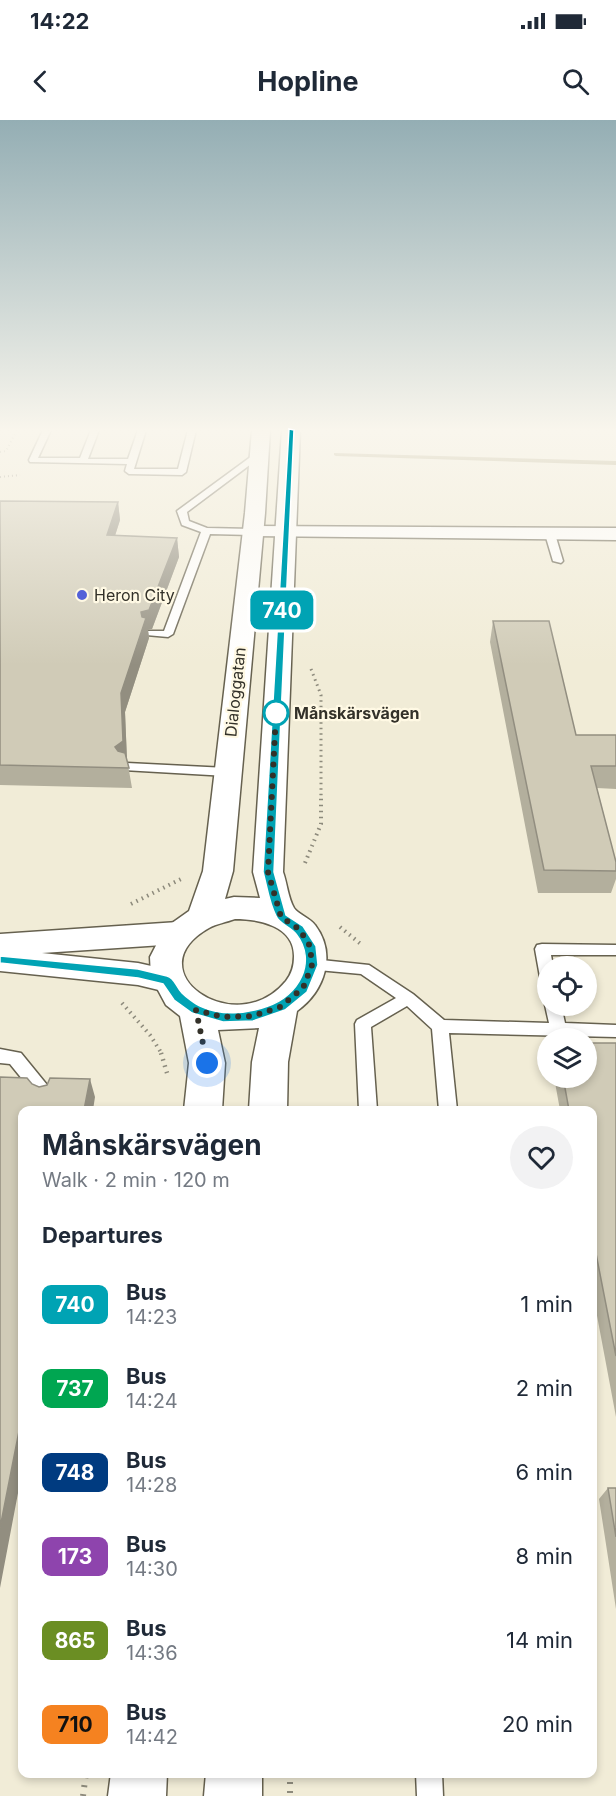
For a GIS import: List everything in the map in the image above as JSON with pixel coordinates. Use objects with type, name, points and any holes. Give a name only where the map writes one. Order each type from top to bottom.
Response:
[{"type":"street","name":"Dialoggatan","points":[[190,925],[213,891],[218,871],[255,508]]},
{"type":"street","points":[[281,917],[268,872],[287,508]]},
{"type":"street","points":[[252,532],[616,534]]},
{"type":"street","points":[[0,945],[190,925],[234,908],[267,911],[299,929],[310,946],[312,965],[303,988],[280,1007],[253,1016],[223,1017],[196,1010],[178,997],[167,980],[164,964],[168,948],[190,925]]},
{"type":"street","points":[[0,960],[138,974],[167,980]]},
{"type":"street","points":[[268,1106],[270,1062],[280,1007]]},
{"type":"street","points":[[196,1010],[207,1063],[202,1106]]},
{"type":"street","points":[[137,1796],[139,1778]]},
{"type":"street","points":[[233,1796],[234,1778]]},
{"type":"lane","points":[[186,508],[182,511],[185,523],[206,531],[252,532]]},
{"type":"lane","points":[[150,633],[168,634],[206,531]]},
{"type":"lane","points":[[550,534],[558,561]]},
{"type":"lane","points":[[127,767],[227,772]]},
{"type":"lane","points":[[544,956],[542,949],[616,950]]},
{"type":"lane","points":[[312,965],[364,969],[408,998],[440,1026],[537,1029]]},
{"type":"lane","points":[[368,1106],[363,1024],[408,998]]},
{"type":"lane","points":[[440,1026],[448,1106]]},
{"type":"lane","points":[[597,1031],[616,1031]]},
{"type":"lane","points":[[0,1056],[15,1058],[46,1096]]},
{"type":"lane","points":[[429,1778],[430,1796]]},
{"type":"path","points":[[301,872],[321,824],[321,695],[308,660]]},
{"type":"path","points":[[83,1796],[85,1778]]},
{"type":"path","points":[[290,1778],[290,1796]]},
{"type":"building","name":"Heron City","points":[[0,508],[116,508],[107,535],[177,538],[149,610],[141,612],[142,617],[146,618],[121,693],[123,741],[115,747],[118,751],[125,753],[129,768],[0,765]]},
{"type":"building","points":[[493,621],[549,621],[576,735],[616,735],[616,766],[591,766],[616,862],[616,871],[544,870]]},
{"type":"building","points":[[597,1043],[616,1043],[616,1356],[597,1259],[597,1106],[568,1106],[565,1088],[597,1088]]},
{"type":"building","points":[[0,1077],[27,1078],[39,1087],[47,1085],[50,1078],[90,1079],[85,1106],[18,1106],[18,1436],[0,1528]]},
{"type":"building","points":[[608,1488],[616,1488],[616,1537]]},
{"type":"bus line","name":"740","points":[[0,960],[138,974],[167,980],[178,997],[196,1010],[223,1017],[253,1016],[280,1007],[303,988],[312,965],[310,946],[299,929],[281,917],[268,872],[288,508]]},
{"type":"place","name":"Heron City","points":[[82,595]]},
{"type":"place","name":"Månskärsvägen","points":[[276,713]]},
{"type":"route","points":[[207,1063],[196,1010],[223,1017],[253,1016],[280,1007],[303,988],[312,965],[310,946],[299,929],[281,917],[268,872],[276,713]]}]
